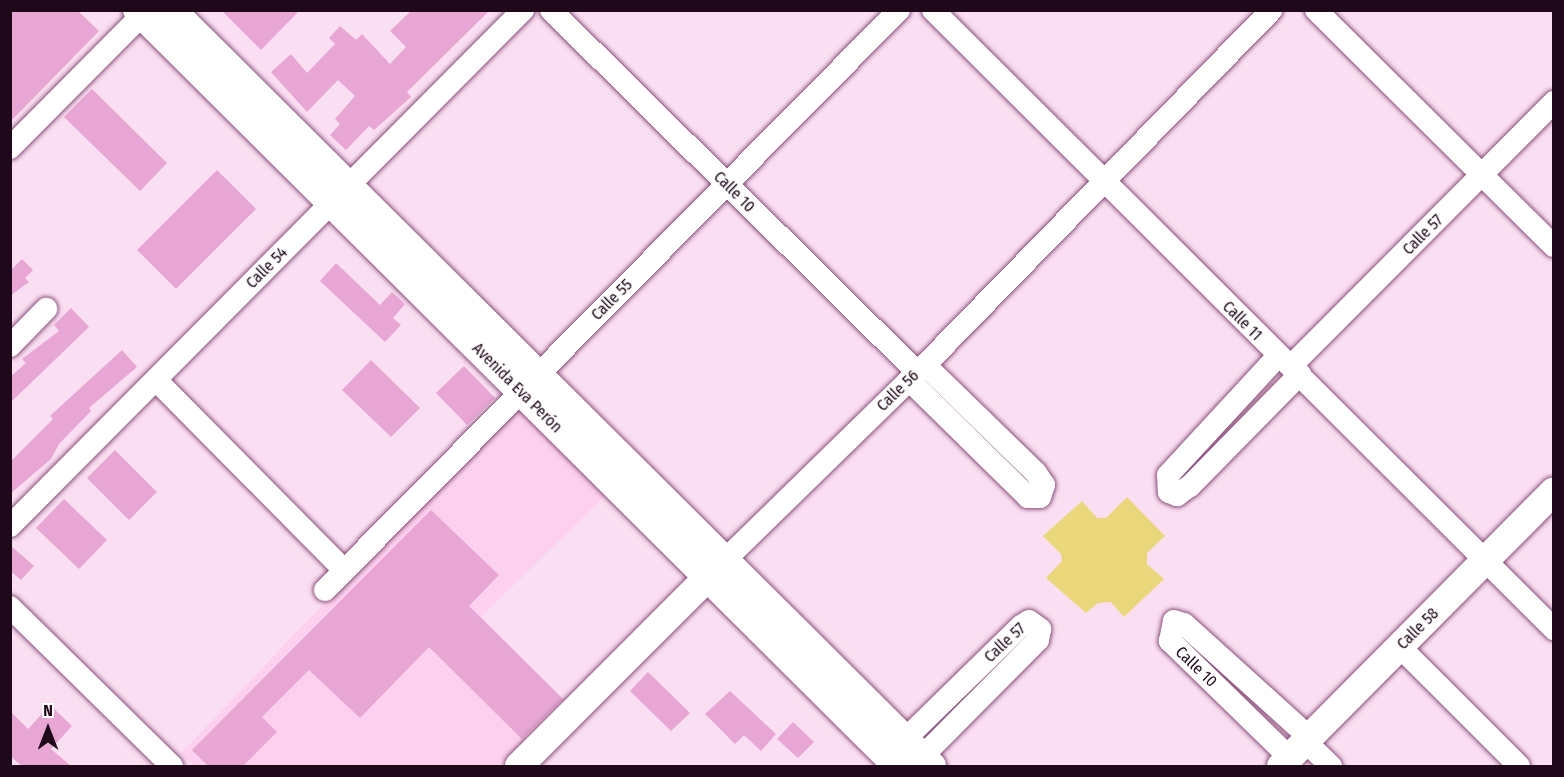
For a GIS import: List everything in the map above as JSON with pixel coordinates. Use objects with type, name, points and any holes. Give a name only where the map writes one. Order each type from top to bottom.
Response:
[{"type":"main road","name":"Avenida Eva Perón","points":[[172,10],[340,195]]},
{"type":"main road","name":"Avenida Eva Perón","points":[[142,12],[340,195],[909,759]]},
{"type":"main road","name":"Calle 58","points":[[1297,751],[1554,491]]},
{"type":"main road","name":"Calle 56","points":[[519,766],[716,569]]},
{"type":"street","name":"Calle 54","points":[[10,526],[523,10]]},
{"type":"street","name":"Calle 10","points":[[551,10],[917,372],[1028,497],[1040,497],[1044,485],[1036,473],[917,372]]},
{"type":"street","name":"Calle 55","points":[[325,590],[899,10]]},
{"type":"street","name":"Calle 11","points":[[933,10],[1484,562],[1554,629]]},
{"type":"street","name":"Calle 56","points":[[716,569],[1105,183],[1271,10]]},
{"type":"street","points":[[1316,10],[1554,246]]},
{"type":"street","points":[[10,148],[142,12]]},
{"type":"street","name":"Calle 57","points":[[1290,366],[1190,486],[1177,495],[1169,492],[1168,475],[1290,366],[1554,102]]},
{"type":"street","points":[[10,346],[46,309]]},
{"type":"street","points":[[156,380],[344,570]]},
{"type":"street","points":[[10,608],[171,766]]},
{"type":"street","name":"Calle 57","points":[[1029,621],[1040,629],[1038,640],[909,759],[1021,626],[1029,621]]},
{"type":"street","name":"Calle 10","points":[[1297,751],[1184,624],[1174,621],[1170,641],[1297,751],[1331,766]]},
{"type":"street","points":[[1400,647],[1519,766]]},
{"type":"shaded area","points":[[515,403],[606,495],[481,617],[563,699],[497,766],[194,766],[181,753]]},
{"type":"shaded area","points":[[1127,497],[1165,536],[1147,553],[1147,564],[1164,579],[1124,617],[1111,602],[1098,603],[1086,613],[1046,578],[1062,561],[1061,554],[1043,536],[1082,501],[1097,518],[1106,518]]},
{"type":"building","points":[[10,10],[77,10],[99,31],[10,122]]},
{"type":"building","points":[[221,10],[300,10],[261,50]]},
{"type":"building","points":[[412,10],[490,10],[407,92],[411,97],[374,130],[369,126],[346,150],[330,135],[340,124],[335,119],[355,96],[338,80],[307,112],[271,72],[291,54],[307,73],[335,44],[329,38],[340,26],[356,40],[362,34],[390,64],[406,47],[390,31]]},
{"type":"building","points":[[92,89],[167,163],[140,191],[64,117]]},
{"type":"building","points":[[217,170],[256,209],[176,289],[137,250]]},
{"type":"building","points":[[22,259],[33,270],[25,278],[29,282],[10,296],[10,271]]},
{"type":"building","points":[[336,263],[380,305],[392,292],[405,304],[393,318],[401,325],[385,342],[320,281]]},
{"type":"building","points":[[71,308],[89,327],[10,403],[10,377],[26,363],[22,359],[59,331],[54,325]]},
{"type":"building","points":[[122,350],[137,367],[89,408],[91,411],[59,444],[51,459],[10,494],[10,462],[53,419],[50,416]]},
{"type":"building","points":[[371,360],[420,408],[391,437],[342,390]]},
{"type":"building","points":[[464,366],[495,398],[467,425],[436,393]]},
{"type":"building","points":[[115,450],[157,492],[129,520],[87,478]]},
{"type":"building","points":[[64,499],[107,540],[79,569],[36,528]]},
{"type":"building","points":[[431,510],[499,575],[469,606],[563,699],[522,739],[429,647],[360,718],[309,670],[262,717],[277,732],[243,766],[208,766],[192,750]]},
{"type":"building","points":[[10,545],[34,566],[21,580],[10,571]]},
{"type":"building","points":[[648,672],[690,713],[671,731],[630,691]]},
{"type":"building","points":[[730,691],[776,734],[761,751],[744,735],[735,744],[705,714]]},
{"type":"building","points":[[50,705],[72,726],[51,749],[71,766],[22,766],[10,756],[10,711],[28,729]]},
{"type":"building","points":[[793,722],[814,742],[798,758],[777,739]]}]
